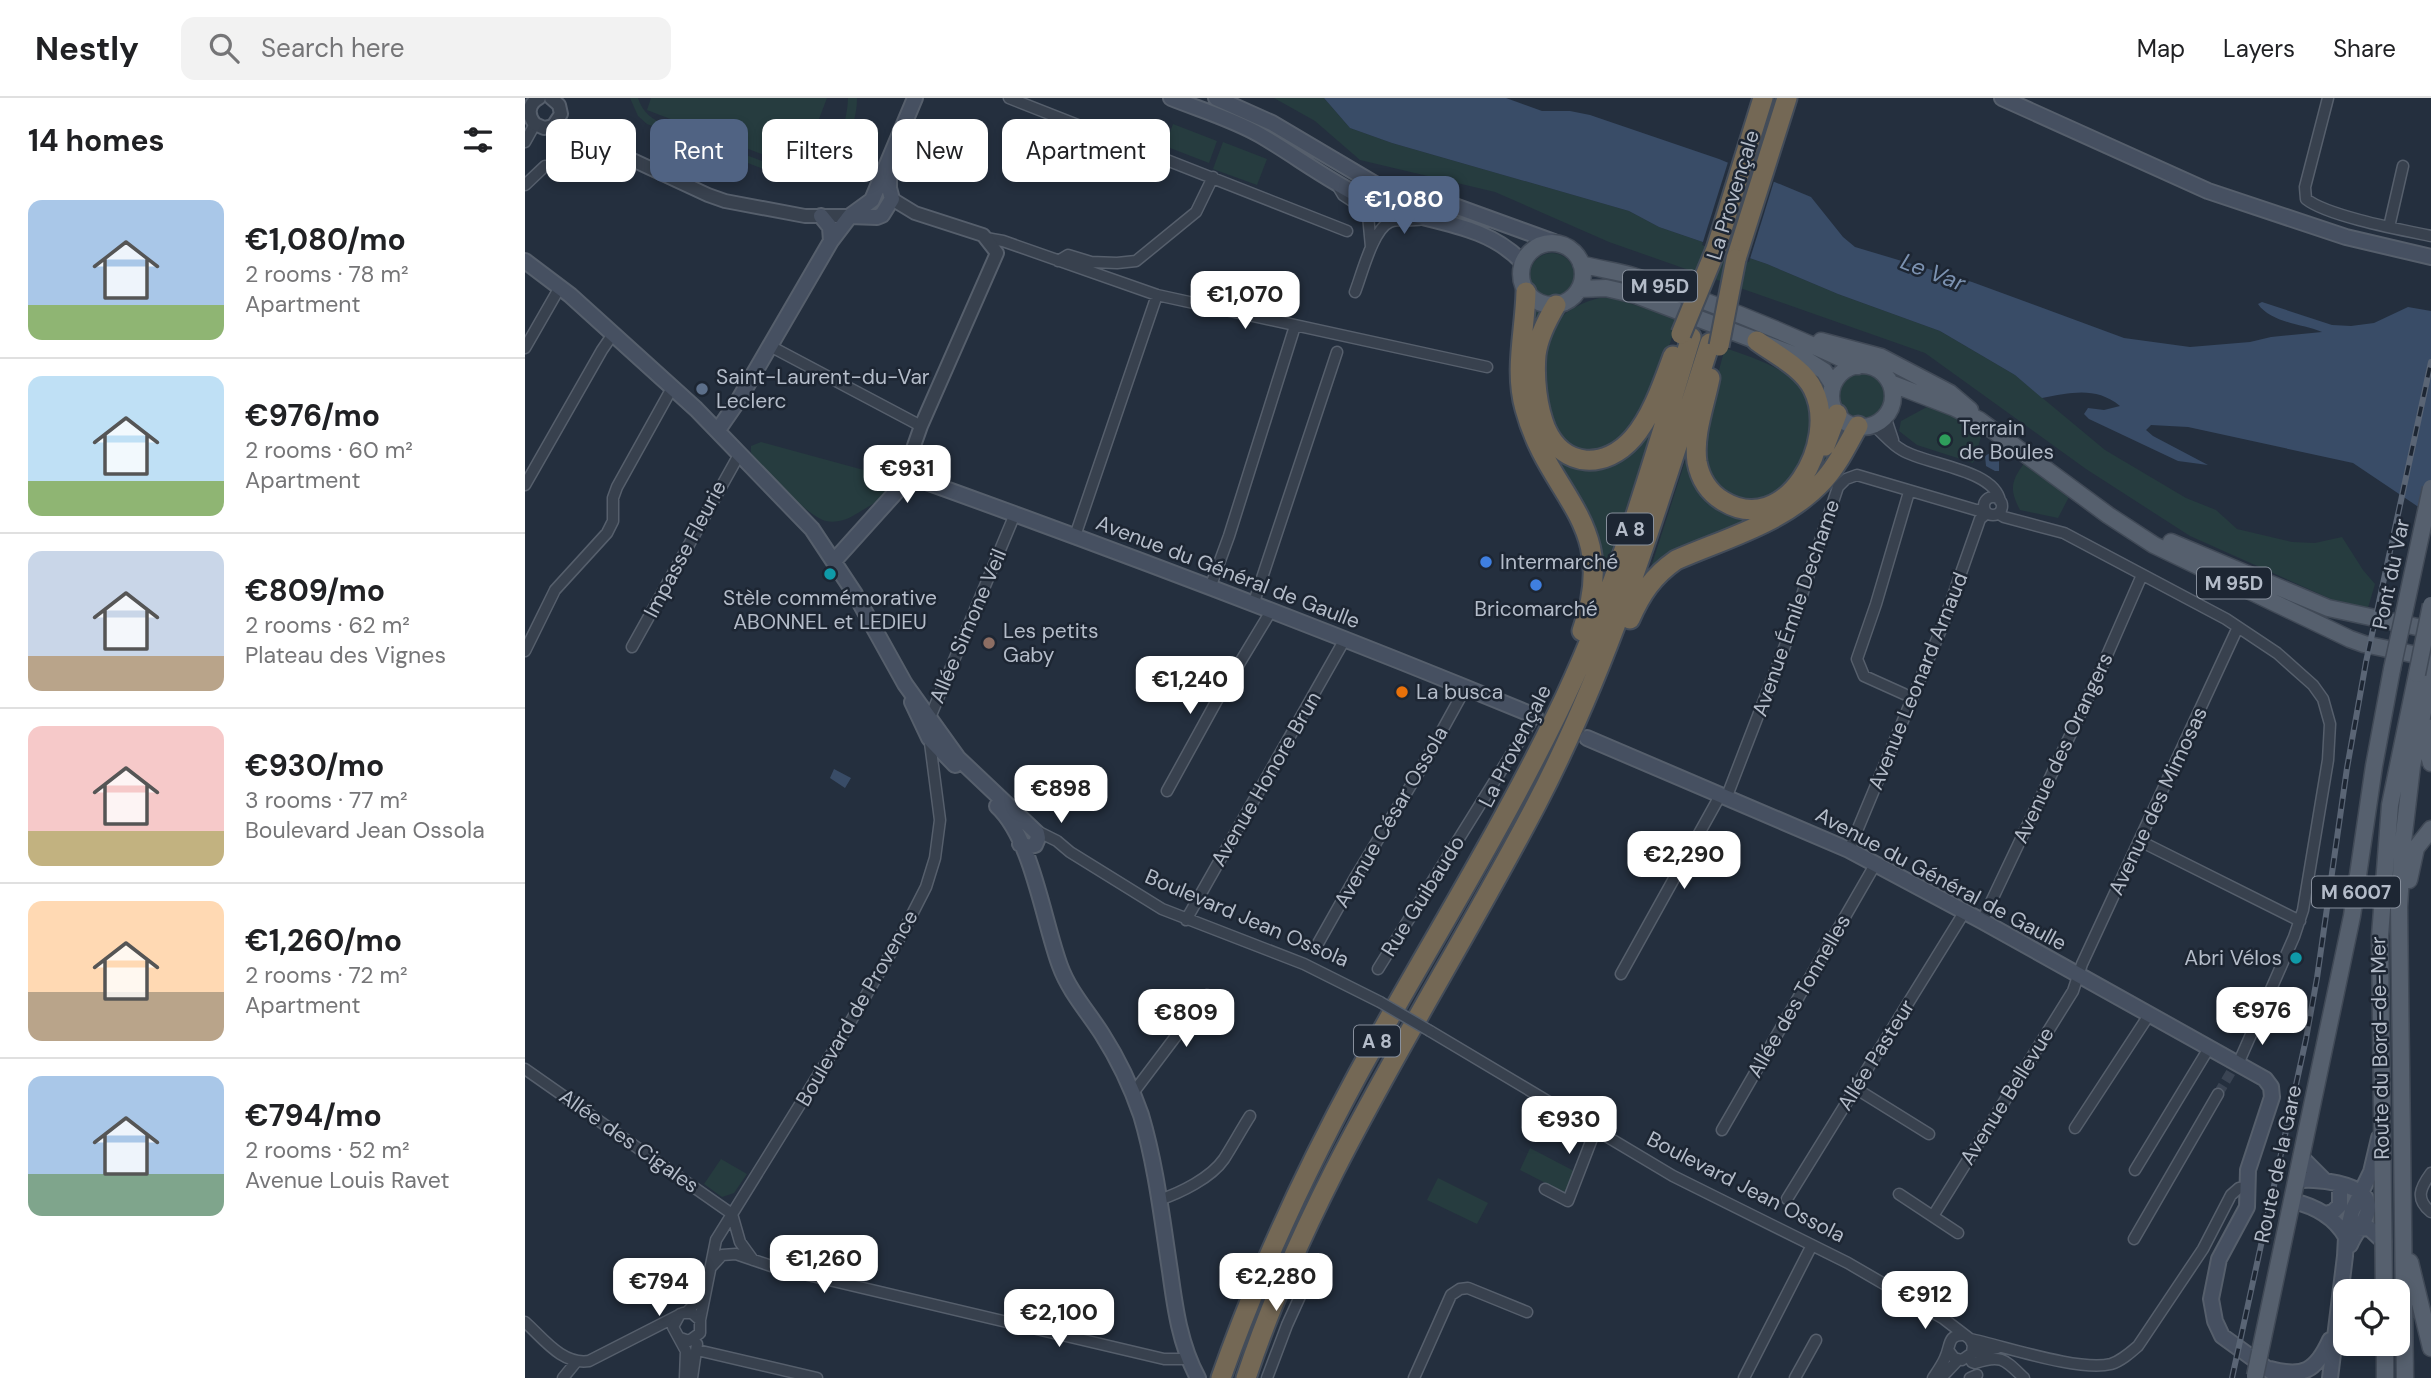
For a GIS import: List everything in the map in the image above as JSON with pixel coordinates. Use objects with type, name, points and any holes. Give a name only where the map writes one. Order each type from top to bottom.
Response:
[{"type":"highway","name":"La Provençale","points":[[1221,1378],[1271,1250],[1321,1145],[1358,1074],[1484,855],[1557,716],[1580,666],[1605,603],[1652,465],[1686,335],[1763,98]]},
{"type":"highway","name":"La Provençale","points":[[1246,1378],[1297,1249],[1348,1142],[1483,904],[1581,713],[1634,576],[1715,345],[1736,259],[1787,98]]},
{"type":"highway","points":[[1526,292],[1519,362],[1524,406],[1539,446],[1581,518],[1592,549],[1594,567],[1590,605],[1565,681],[1557,716]]},
{"type":"highway","points":[[1556,305],[1538,345],[1535,372],[1537,389],[1548,432],[1559,447],[1580,459],[1598,461],[1634,438],[1686,335]]},
{"type":"highway","points":[[1757,341],[1799,372],[1814,390],[1821,424],[1810,469]]},
{"type":"highway","points":[[1715,345],[1697,442],[1697,460],[1706,486],[1714,495],[1731,505],[1759,508],[1781,499],[1810,469],[1828,442],[1837,414]]},
{"type":"highway","points":[[1581,713],[1619,643],[1638,601],[1654,578],[1676,560],[1745,532],[1793,507],[1824,481],[1877,418]]},
{"type":"main road","points":[[718,430],[738,401],[831,241],[850,216],[872,200],[915,98]]},
{"type":"main road","points":[[1171,98],[1241,125],[1368,200],[1431,218],[1505,245],[1523,263]]},
{"type":"main road","points":[[1216,98],[1272,123],[1375,184],[1452,205],[1554,242],[1569,248],[1581,264],[1583,273],[1579,289],[1572,298],[1556,305],[1544,305],[1526,292],[1520,274],[1523,263],[1533,249],[1554,242]]},
{"type":"main road","points":[[2002,98],[2208,191],[2346,237],[2431,257]]},
{"type":"main road","points":[[850,216],[879,216],[886,210],[892,199],[889,164]]},
{"type":"main road","points":[[872,200],[892,199]]},
{"type":"main road","points":[[872,200],[879,216]]},
{"type":"main road","points":[[821,216],[830,227],[831,241]]},
{"type":"main road","points":[[525,261],[560,287],[718,430],[812,529],[855,594],[905,684],[929,738],[1029,838]]},
{"type":"main road","name":"M 95D","points":[[1581,264],[1631,276],[1793,336],[1858,366]]},
{"type":"main road","name":"M 95D","points":[[1579,289],[1606,288],[1636,295],[1817,365],[1833,385]]},
{"type":"main road","name":"M 95D","points":[[1793,336],[1881,357],[1950,393],[1979,420],[2108,515],[2154,545],[2350,639],[2431,658]]},
{"type":"main road","points":[[1858,366],[1869,366],[1879,370],[1890,383],[1893,393],[1877,418],[1850,425],[1837,414],[1832,404],[1833,385],[1844,371],[1858,366]]},
{"type":"main road","name":"M 95D","points":[[1890,383],[1979,420]]},
{"type":"main road","name":"M 95D","points":[[1877,418],[1931,400]]},
{"type":"main road","points":[[834,561],[897,491],[904,474]]},
{"type":"main road","name":"Avenue du Général de Gaulle","points":[[904,474],[1345,639],[1535,716]]},
{"type":"main road","name":"Pont du Var","points":[[2392,668],[2431,488]]},
{"type":"main road","name":"M 95D","points":[[2108,515],[2316,604],[2431,630]]},
{"type":"main road","points":[[2431,605],[2426,679],[2429,711],[2426,745],[2431,763]]},
{"type":"main road","name":"Route de la Gare","points":[[2259,1374],[2260,1352],[2352,916],[2374,766],[2392,668]]},
{"type":"main road","name":"Route du Bord-de-Mer","points":[[2405,1378],[2399,933],[2403,842],[2426,679]]},
{"type":"main road","name":"Route du Bord-de-Mer","points":[[2384,1279],[2380,936],[2386,840],[2396,771],[2426,679]]},
{"type":"main road","points":[[905,684],[961,761],[1029,838],[1031,869],[1060,968],[1104,1037],[1133,1093],[1149,1142],[1177,1318],[1195,1377]]},
{"type":"main road","name":"Avenue du Général de Gaulle","points":[[1587,738],[1876,863],[2209,1048],[2235,1066],[2265,1079],[2271,1087],[2272,1097],[2248,1170],[2247,1186]]},
{"type":"main road","points":[[2402,1021],[2409,882],[2416,848],[2431,828]]},
{"type":"main road","points":[[2342,1279],[2351,1233],[2352,1211],[2371,1172],[2383,1122]]},
{"type":"main road","points":[[2301,1157],[2325,1181]]},
{"type":"main road","points":[[2296,1181],[2325,1181],[2361,1192]]},
{"type":"main road","points":[[2247,1186],[2247,1207],[2225,1245],[2215,1269],[2211,1308],[2222,1336],[2259,1374],[2280,1378]]},
{"type":"main road","points":[[2326,1214],[2333,1212],[2340,1205],[2340,1186]]},
{"type":"main road","points":[[2403,1186],[2413,1274],[2431,1348]]},
{"type":"main road","points":[[2292,1201],[2326,1214],[2351,1233],[2369,1228],[2384,1242]]},
{"type":"main road","points":[[2259,1374],[2290,1374],[2309,1370],[2320,1359],[2333,1332]]},
{"type":"main road","points":[[2328,1377],[2333,1345]]},
{"type":"main road","points":[[2385,1356],[2385,1378]]},
{"type":"street","points":[[539,98],[527,108],[535,124],[546,127]]},
{"type":"street","points":[[551,98],[560,109],[558,119]]},
{"type":"street","points":[[1009,98],[1347,230]]},
{"type":"street","points":[[2328,98],[2304,197],[2320,207],[2431,236]]},
{"type":"street","points":[[525,142],[535,124]]},
{"type":"street","points":[[636,162],[708,195],[791,214],[850,216]]},
{"type":"street","points":[[525,185],[545,166]]},
{"type":"street","points":[[2389,227],[2403,166]]},
{"type":"street","points":[[1058,261],[1068,255],[1091,262],[1136,261],[1196,212],[1213,177]]},
{"type":"street","points":[[1335,182],[1343,195],[1369,215],[1371,249]]},
{"type":"street","points":[[892,199],[915,212],[1157,295],[1487,367]]},
{"type":"street","points":[[1355,292],[1383,226],[1391,221],[1411,222],[1431,218]]},
{"type":"street","points":[[986,237],[996,253]]},
{"type":"street","points":[[904,474],[996,253],[1017,246]]},
{"type":"street","points":[[525,348],[560,287]]},
{"type":"street","points":[[1075,536],[1157,295]]},
{"type":"street","points":[[1210,588],[1295,326]]},
{"type":"street","points":[[525,485],[613,334]]},
{"type":"street","points":[[770,345],[922,426]]},
{"type":"street","points":[[1254,605],[1337,352]]},
{"type":"street","points":[[525,651],[555,590],[607,533],[613,521],[613,498],[617,487],[672,388]]},
{"type":"street","points":[[1877,418],[1897,446],[1911,454],[1978,477],[1993,487],[1999,493],[2002,509],[1999,514]]},
{"type":"street","name":"Impasse Fleurie","points":[[632,647],[740,453]]},
{"type":"street","name":"Avenue Émile Dechame","points":[[1724,795],[1786,643],[1838,487],[1846,479],[1857,475],[1976,510],[1986,507]]},
{"type":"street","points":[[1978,477],[1984,487],[1986,507],[1991,515],[1999,514],[2064,533],[2238,626],[2296,669],[2323,699],[2329,712],[2328,760],[2300,921],[2235,1066]]},
{"type":"street","points":[[1904,694],[1864,676],[1857,659],[1909,492]]},
{"type":"street","points":[[1986,507],[1993,497],[2000,500]]},
{"type":"street","name":"Avenue Leonard Arnaud","points":[[1849,850],[1942,627],[1986,507]]},
{"type":"street","name":"Allée Simone Veil","points":[[929,738],[929,716],[962,645],[1016,514]]},
{"type":"street","name":"Avenue des Orangers","points":[[1982,920],[2094,685],[2142,575]]},
{"type":"street","points":[[1167,790],[1271,611]]},
{"type":"street","points":[[525,622],[536,629]]},
{"type":"street","name":"Avenue des Mimosas","points":[[2079,976],[2238,626]]},
{"type":"street","name":"Avenue Honore Brun","points":[[1187,920],[1345,639]]},
{"type":"street","name":"Avenue César Ossola","points":[[1316,947],[1466,687]]},
{"type":"street","name":"Rue Guibaudo","points":[[1378,969],[1535,716]]},
{"type":"street","points":[[929,738],[950,746]]},
{"type":"street","name":"Boulevard de Provence","points":[[700,1320],[716,1240],[835,1048],[902,934],[926,887],[935,858],[940,820],[929,738]]},
{"type":"street","points":[[1621,974],[1724,795]]},
{"type":"street","name":"Boulevard Jean Ossola","points":[[1029,838],[1070,852],[1146,900],[1187,920],[1304,964],[1380,1002],[1673,1176],[1812,1245],[1923,1307],[1967,1337],[2001,1347],[2097,1366],[2112,1364],[2128,1355],[2139,1346],[2203,1249],[2231,1195],[2239,1188],[2247,1186]]},
{"type":"street","points":[[2140,841],[2300,921]]},
{"type":"street","name":"Allée des Tonnelles","points":[[1723,1130],[1876,863]]},
{"type":"street","name":"Allée Pasteur","points":[[1787,1199],[1965,911]]},
{"type":"street","name":"Avenue Bellevue","points":[[1933,1216],[2073,991],[2079,976]]},
{"type":"street","points":[[1133,1093],[1207,995]]},
{"type":"street","points":[[2075,1128],[2149,1015]]},
{"type":"street","points":[[2135,1170],[2209,1048]]},
{"type":"street","name":"Allée des Cigales","points":[[525,1069],[732,1214]]},
{"type":"street","points":[[1855,1088],[1929,1134]]},
{"type":"street","points":[[2134,1240],[2218,1094]]},
{"type":"street","points":[[1159,1200],[1213,1171],[1223,1160],[1250,1116]]},
{"type":"street","points":[[1545,1189],[1568,1201],[1595,1131]]},
{"type":"street","points":[[2431,1173],[2421,1189],[2420,1197],[2431,1212]]},
{"type":"street","points":[[1899,1194],[1958,1233]]},
{"type":"street","points":[[732,1214],[740,1242],[753,1260]]},
{"type":"street","points":[[1744,1378],[1812,1245]]},
{"type":"street","points":[[711,1267],[716,1259],[728,1253],[872,1291],[942,1305],[1164,1359],[1188,1359]]},
{"type":"street","points":[[1267,1378],[1316,1261]]},
{"type":"street","name":"Boulevard de Provence","points":[[683,1313],[692,1307],[708,1281]]},
{"type":"street","points":[[1414,1378],[1451,1295],[1460,1289],[1468,1288],[1527,1312]]},
{"type":"street","name":"Boulevard Jean Ossola","points":[[1923,1307],[1945,1329],[1949,1346]]},
{"type":"street","points":[[525,1322],[563,1356],[576,1362],[589,1361],[683,1313],[692,1312],[700,1320],[702,1329],[697,1337],[692,1378]]},
{"type":"street","points":[[683,1313],[674,1322],[687,1359],[685,1378]]},
{"type":"street","points":[[646,1331],[677,1335],[689,1340],[697,1337]]},
{"type":"street","points":[[1933,1378],[1956,1335],[1967,1337],[1973,1345],[1970,1355],[1972,1362],[2003,1359],[2024,1378]]},
{"type":"street","points":[[1794,1378],[1816,1340]]},
{"type":"street","points":[[1949,1346],[1954,1358],[1958,1360]]},
{"type":"street","name":"Boulevard Jean Ossola","points":[[1970,1355],[2001,1347]]},
{"type":"street","points":[[697,1350],[817,1378]]},
{"type":"street","points":[[1941,1378],[1958,1360],[1970,1355]]},
{"type":"street","points":[[563,1378],[576,1362]]},
{"type":"green space","points":[[630,98],[638,98],[641,106],[655,119],[650,119],[650,125],[638,116]]},
{"type":"green space","points":[[651,98],[827,98],[819,119],[762,119],[762,154],[748,149],[748,119],[670,119],[647,110]]},
{"type":"green space","points":[[848,98],[857,98],[854,119],[845,119]]},
{"type":"green space","points":[[1274,98],[1324,98],[1350,128],[1392,143],[1629,211],[1659,227],[1767,264],[1838,294],[1940,331],[2015,375],[2105,450],[2186,498],[2216,510],[2237,529],[2292,542],[2315,543],[2342,537],[2375,584],[2368,608],[2333,600],[2190,536],[2086,469],[1925,353],[1609,242],[1495,192],[1360,160],[1315,121]]},
{"type":"green space","points":[[1173,124],[1217,141],[1209,163],[1170,148]]},
{"type":"green space","points":[[1223,142],[1267,159],[1257,185],[1213,169]]},
{"type":"green space","points":[[748,156],[762,161],[762,169],[748,163]]},
{"type":"green space","points":[[1552,253],[1561,254],[1568,259],[1573,266],[1573,284],[1568,291],[1561,296],[1552,297],[1543,296],[1536,291],[1531,284],[1530,275],[1531,266],[1536,259],[1543,254]]},
{"type":"green space","points":[[1599,298],[1613,298],[1678,319],[1658,378],[1636,421],[1627,432],[1603,450],[1582,452],[1565,441],[1553,421],[1545,395],[1543,368],[1547,342],[1557,322],[1576,307]]},
{"type":"green space","points":[[1530,307],[1545,313],[1534,337],[1529,374],[1536,417],[1551,451],[1579,466],[1601,466],[1630,452],[1643,438],[1652,421],[1655,422],[1600,585],[1598,555],[1591,526],[1576,496],[1542,442],[1528,403],[1523,363]]},
{"type":"green space","points":[[1725,348],[1768,364],[1789,377],[1804,392],[1810,408],[1812,427],[1800,464],[1789,479],[1775,491],[1758,498],[1740,499],[1725,495],[1712,480],[1705,464],[1704,449],[1710,411]]},
{"type":"green space","points":[[1863,372],[1879,379],[1886,395],[1879,411],[1863,418],[1847,411],[1840,395],[1847,379]]},
{"type":"green space","name":"Terrain de Boules","points":[[1927,407],[1954,416],[1982,434],[1973,463],[1917,445],[1899,431],[1901,421]]},
{"type":"green space","points":[[1842,428],[1849,431],[1833,459],[1799,497],[1679,551],[1651,567],[1690,446],[1730,513],[1810,478]]},
{"type":"green space","points":[[761,442],[882,475],[888,479],[886,489],[874,503],[852,516],[826,521],[809,512],[758,463],[751,453],[751,446]]},
{"type":"green space","points":[[2025,462],[2070,495],[2058,518],[2020,510],[2013,485]]},
{"type":"green space","points":[[1530,1148],[1574,1171],[1565,1193],[1520,1170]]},
{"type":"green space","points":[[721,1159],[747,1174],[734,1193],[722,1197],[704,1184]]},
{"type":"green space","points":[[1438,1178],[1488,1203],[1477,1224],[1427,1200]]},
{"type":"water","name":"Le Var","points":[[1324,98],[1506,98],[1542,111],[1570,111],[1590,115],[1719,159],[1811,197],[1843,237],[1855,247],[1972,282],[2124,338],[2190,347],[2322,332],[2271,315],[2258,304],[2262,302],[2332,325],[2374,323],[2408,307],[2431,311],[2431,508],[2417,506],[2353,463],[2188,427],[2151,425],[2146,430],[2153,436],[2208,465],[2178,461],[2089,419],[2084,414],[2088,408],[2104,410],[2120,406],[2111,400],[2092,393],[2042,398],[2015,375],[1940,331],[1838,294],[1767,264],[1659,227],[1629,211],[1392,143],[1350,128]]},
{"type":"water","points":[[1990,453],[1999,458],[1999,471],[1986,466],[1985,456]]},
{"type":"water","points":[[834,769],[851,778],[845,788],[830,778]]},
{"type":"pier","points":[[1729,159],[1775,178],[1749,262],[1702,245]]},
{"type":"tunnel","points":[[2218,1094],[2231,1072]]},
{"type":"railway","points":[[2232,1378],[2306,1039],[2347,768],[2366,662],[2431,362]]},
{"type":"place","name":"Saint-Laurent-du-Var Leclerc","points":[[702,389]]},
{"type":"place","name":"Terrain de Boules","points":[[1945,440]]},
{"type":"place","name":"Intermarché","points":[[1486,562]]},
{"type":"place","name":"Stèle commémorative ABONNEL et LEDIEU","points":[[830,574]]},
{"type":"place","name":"Bricomarché","points":[[1536,585]]},
{"type":"place","name":"Les petits Gaby","points":[[989,643]]},
{"type":"place","name":"La busca","points":[[1402,692]]},
{"type":"place","name":"Abri Vélos","points":[[2296,958]]}]
